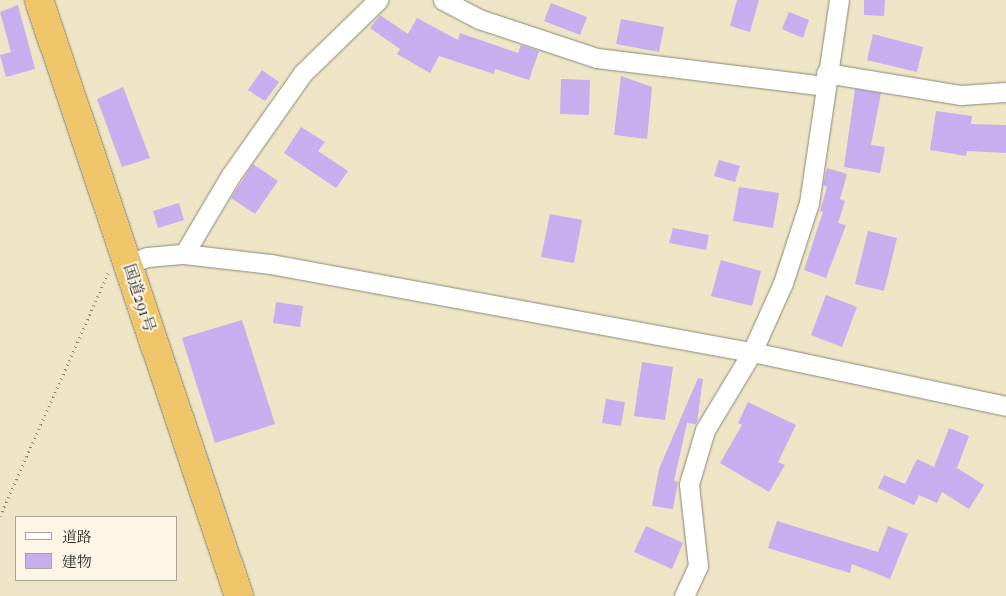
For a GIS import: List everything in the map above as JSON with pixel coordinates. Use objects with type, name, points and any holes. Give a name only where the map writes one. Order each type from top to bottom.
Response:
[{"type":"highway","name":"国道291号","points":[[39,0],[238,596]]},
{"type":"street","points":[[184,254],[231,176],[303,73],[378,0]]},
{"type":"street","points":[[443,0],[479,19],[597,58],[825,79],[961,95],[1006,92]]},
{"type":"street","points":[[684,596],[698,566],[689,484],[705,430],[752,352],[784,283],[809,203],[825,79],[839,0]]},
{"type":"street","points":[[128,264],[147,257],[184,254],[271,264],[752,352],[1006,406]]},
{"type":"path","points":[[0,516],[105,274],[128,264]]},
{"type":"building","points":[[737,0],[759,0],[750,32],[730,26]]},
{"type":"building","points":[[864,0],[885,0],[884,16],[864,15]]},
{"type":"building","points":[[551,3],[587,17],[580,35],[544,21]]},
{"type":"building","points":[[18,5],[35,69],[6,77],[0,55],[11,52],[0,12]]},
{"type":"building","points":[[789,12],[809,20],[803,38],[782,29]]},
{"type":"building","points":[[380,15],[408,34],[417,18],[458,40],[460,33],[518,53],[521,45],[539,51],[529,80],[495,69],[494,74],[439,56],[430,73],[397,54],[400,49],[370,28]]},
{"type":"building","points":[[621,19],[664,27],[659,52],[616,44]]},
{"type":"building","points":[[873,34],[923,47],[917,72],[867,60]]},
{"type":"building","points":[[262,70],[279,82],[265,101],[248,90]]},
{"type":"building","points":[[621,76],[652,87],[647,139],[614,135]]},
{"type":"building","points":[[561,79],[590,80],[589,115],[560,114]]},
{"type":"building","points":[[123,87],[150,158],[122,167],[97,99]]},
{"type":"building","points":[[855,89],[881,93],[871,145],[885,147],[880,173],[844,167]]},
{"type":"building","points":[[936,111],[972,116],[971,124],[1006,125],[1006,153],[967,151],[966,156],[930,150]]},
{"type":"building","points":[[301,127],[325,142],[318,151],[348,171],[336,188],[284,153]]},
{"type":"building","points":[[719,160],[740,166],[735,182],[714,176]]},
{"type":"building","points":[[253,164],[278,181],[255,214],[231,198]]},
{"type":"building","points":[[827,168],[847,174],[840,199],[845,201],[838,223],[846,225],[826,278],[804,270],[823,212],[820,211],[827,187],[823,185]]},
{"type":"building","points":[[739,187],[779,193],[773,228],[733,221]]},
{"type":"building","points":[[179,203],[184,220],[158,228],[153,211]]},
{"type":"building","points":[[550,214],[582,220],[574,263],[541,257]]},
{"type":"building","points":[[673,228],[709,235],[706,250],[669,243]]},
{"type":"building","points":[[868,231],[897,238],[884,291],[855,284]]},
{"type":"building","points":[[721,260],[761,271],[752,306],[711,296]]},
{"type":"building","points":[[826,295],[857,307],[842,347],[811,335]]},
{"type":"building","points":[[276,302],[303,306],[300,327],[273,323]]},
{"type":"building","points":[[242,320],[275,424],[215,443],[182,338]]},
{"type":"building","points":[[642,362],[673,367],[665,420],[634,416]]},
{"type":"building","points":[[698,378],[703,379],[697,422],[695,424],[687,423],[674,481],[678,482],[673,509],[652,506],[659,469]]},
{"type":"building","points":[[606,399],[625,402],[621,426],[602,423]]},
{"type":"building","points":[[748,402],[796,425],[778,462],[785,465],[769,492],[720,463],[742,425],[738,423]]},
{"type":"building","points":[[949,428],[969,436],[957,468],[984,485],[969,509],[942,492],[937,503],[919,495],[914,505],[878,488],[884,475],[905,484],[917,459],[934,467]]},
{"type":"building","points":[[777,521],[878,552],[888,526],[908,534],[890,579],[852,564],[850,573],[768,548]]},
{"type":"building","points":[[646,526],[683,543],[672,569],[634,552]]}]
